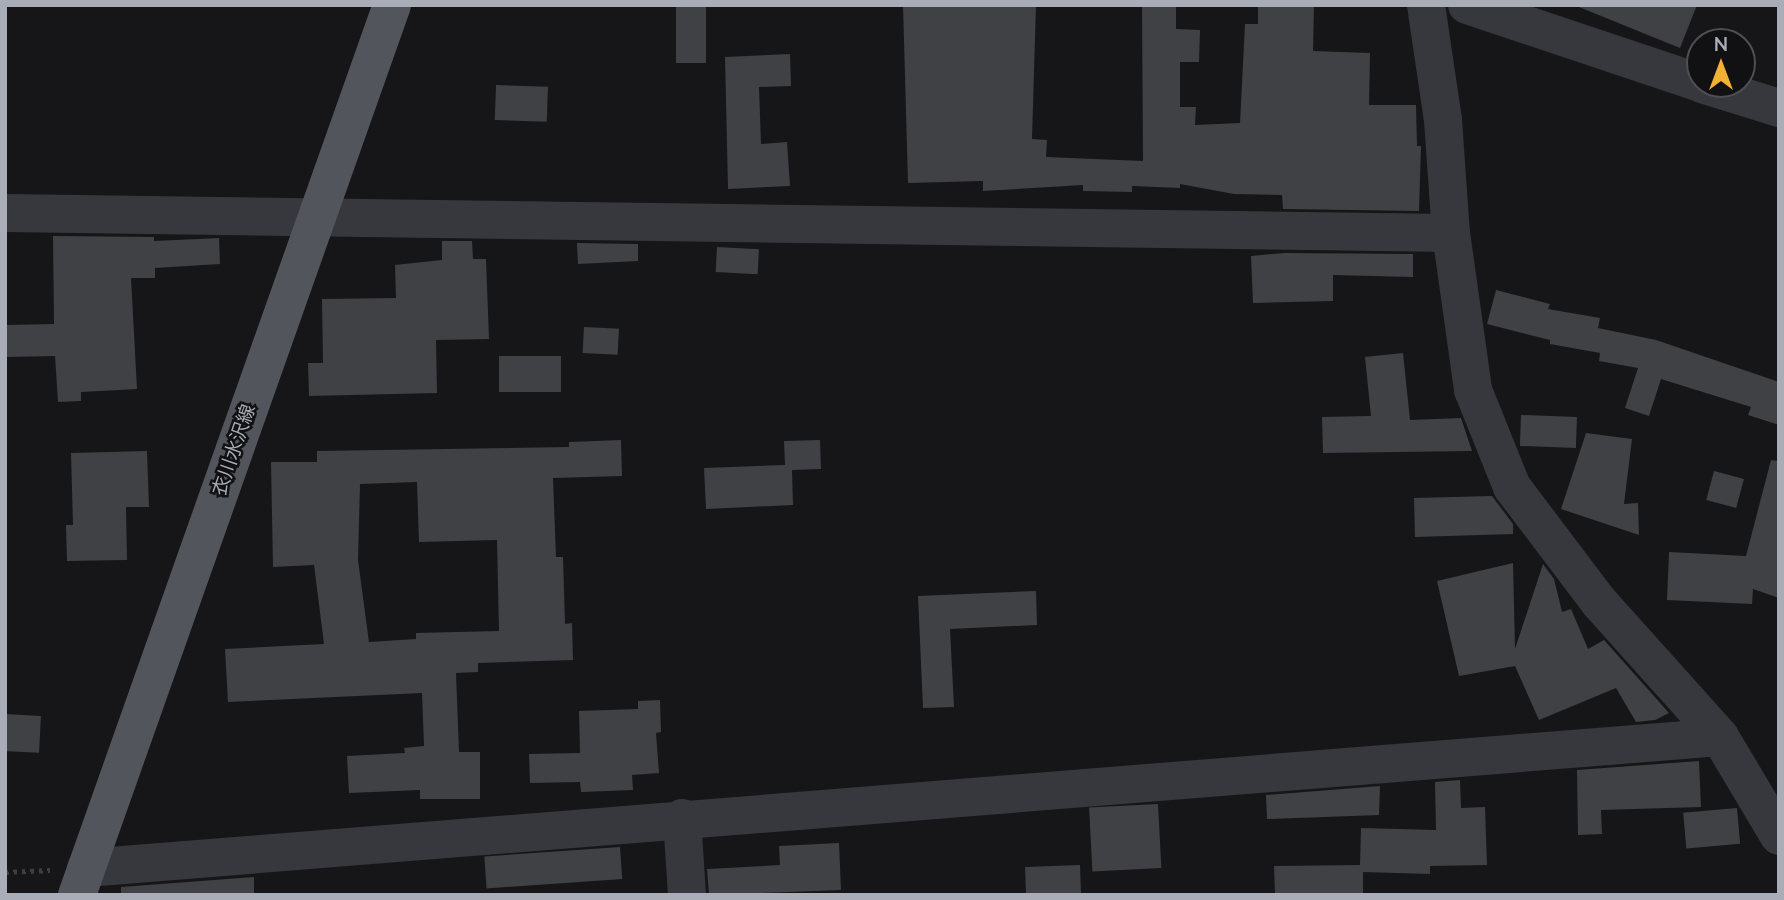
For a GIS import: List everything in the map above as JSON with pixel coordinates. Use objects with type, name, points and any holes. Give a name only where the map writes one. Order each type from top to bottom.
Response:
[{"type":"main road","name":"衣川水沢線","points":[[82,881],[391,5]]},
{"type":"street","points":[[1426,5],[1443,120],[1451,233],[1473,390],[1512,487],[1599,602],[1720,737],[1779,836]]},
{"type":"street","points":[[1467,5],[1686,79]]},
{"type":"street","points":[[1746,98],[1779,108]]},
{"type":"street","points":[[5,213],[1451,233]]},
{"type":"street","points":[[82,881],[682,818],[1720,737]]},
{"type":"street","points":[[682,818],[687,895]]},
{"type":"path","points":[[5,872],[82,881]]},
{"type":"building","points":[[676,5],[706,5],[706,63],[676,63]]},
{"type":"building","points":[[903,5],[1036,5],[1032,139],[1047,140],[1046,157],[1143,161],[1142,5],[1176,5],[1176,29],[1200,30],[1199,62],[1180,62],[1180,107],[1196,107],[1195,125],[1240,123],[1245,24],[1258,24],[1258,5],[1314,5],[1313,51],[1370,53],[1369,105],[1416,105],[1417,146],[1421,146],[1419,211],[1283,209],[1282,195],[1234,194],[1180,184],[1180,188],[1132,186],[1132,192],[1083,191],[1083,185],[983,191],[983,181],[908,183]]},
{"type":"building","points":[[1574,5],[1697,5],[1680,48]]},
{"type":"building","points":[[790,54],[791,86],[759,87],[761,144],[787,142],[790,186],[728,189],[725,57]]},
{"type":"building","points":[[496,85],[548,87],[547,122],[495,120]]},
{"type":"building","points":[[53,236],[154,237],[154,241],[219,238],[220,264],[155,268],[155,278],[131,278],[137,389],[81,392],[81,401],[58,402],[55,356],[5,357],[5,325],[54,324]]},
{"type":"building","points":[[442,241],[472,241],[473,259],[486,259],[489,339],[436,340],[437,393],[309,396],[308,363],[323,363],[322,299],[396,298],[395,265],[442,260]]},
{"type":"building","points":[[577,243],[638,244],[638,261],[578,264]]},
{"type":"building","points":[[717,247],[759,249],[758,274],[716,272]]},
{"type":"building","points":[[1284,253],[1413,254],[1413,277],[1333,275],[1333,301],[1253,303],[1251,256]]},
{"type":"building","points":[[1496,290],[1550,304],[1548,309],[1600,318],[1598,328],[1656,340],[1779,382],[1779,425],[1748,415],[1751,407],[1661,379],[1649,416],[1625,408],[1638,368],[1599,361],[1600,353],[1550,344],[1550,340],[1487,324]]},
{"type":"building","points":[[584,327],[619,329],[618,355],[583,353]]},
{"type":"building","points":[[1403,353],[1410,420],[1461,418],[1472,451],[1323,453],[1322,417],[1371,416],[1365,357]]},
{"type":"building","points":[[499,356],[561,356],[561,392],[499,392]]},
{"type":"building","points":[[1521,415],[1577,417],[1576,448],[1520,446]]},
{"type":"building","points":[[1586,433],[1632,439],[1624,504],[1638,503],[1639,535],[1561,509]]},
{"type":"building","points":[[621,440],[622,476],[553,478],[556,557],[563,557],[565,624],[572,623],[573,660],[478,663],[478,672],[456,673],[459,752],[480,752],[480,799],[420,799],[420,790],[349,793],[347,756],[405,753],[404,748],[424,746],[422,693],[228,702],[225,649],[324,644],[314,565],[273,567],[271,462],[317,462],[317,451],[569,447],[569,442]],"holes":[[[417,482],[419,542],[497,540],[499,631],[416,633],[416,639],[369,642],[358,560],[360,484]]]},
{"type":"building","points":[[820,440],[821,469],[792,470],[793,505],[706,509],[704,468],[785,465],[784,441]]},
{"type":"building","points":[[147,451],[149,507],[126,507],[127,560],[67,561],[66,525],[73,525],[71,453]]},
{"type":"building","points":[[1771,460],[1779,461],[1779,598],[1753,589],[1752,604],[1667,600],[1669,552],[1746,556]]},
{"type":"building","points":[[1714,471],[1744,479],[1736,508],[1706,500]]},
{"type":"building","points":[[1492,496],[1513,524],[1513,534],[1415,537],[1414,498]]},
{"type":"building","points":[[1513,563],[1515,649],[1543,564],[1554,579],[1562,612],[1571,609],[1588,649],[1604,640],[1669,713],[1655,720],[1636,722],[1616,688],[1539,720],[1515,666],[1459,676],[1437,581]]},
{"type":"building","points":[[1036,591],[1037,625],[950,629],[954,707],[923,708],[918,596]]},
{"type":"building","points":[[660,700],[661,732],[656,733],[659,773],[632,775],[633,790],[581,792],[580,782],[530,783],[529,754],[580,753],[579,711],[638,709],[638,701]]},
{"type":"building","points":[[5,714],[41,716],[39,753],[5,751]]},
{"type":"building","points":[[1699,761],[1701,807],[1601,810],[1602,834],[1578,835],[1577,770]]},
{"type":"building","points":[[1460,780],[1461,808],[1485,807],[1487,865],[1430,866],[1430,874],[1363,872],[1363,895],[1275,895],[1274,866],[1360,865],[1361,828],[1436,830],[1435,782]]},
{"type":"building","points":[[1380,786],[1379,815],[1267,819],[1266,795]]},
{"type":"building","points":[[1158,804],[1161,868],[1092,872],[1089,808]]},
{"type":"building","points":[[1737,808],[1740,844],[1686,849],[1683,813]]},
{"type":"building","points":[[839,843],[841,890],[709,895],[707,869],[780,865],[779,846]]},
{"type":"building","points":[[620,847],[622,879],[487,888],[484,856]]},
{"type":"building","points":[[1080,865],[1081,895],[1026,895],[1025,867]]},
{"type":"building","points":[[254,877],[254,895],[121,895],[121,887]]}]
